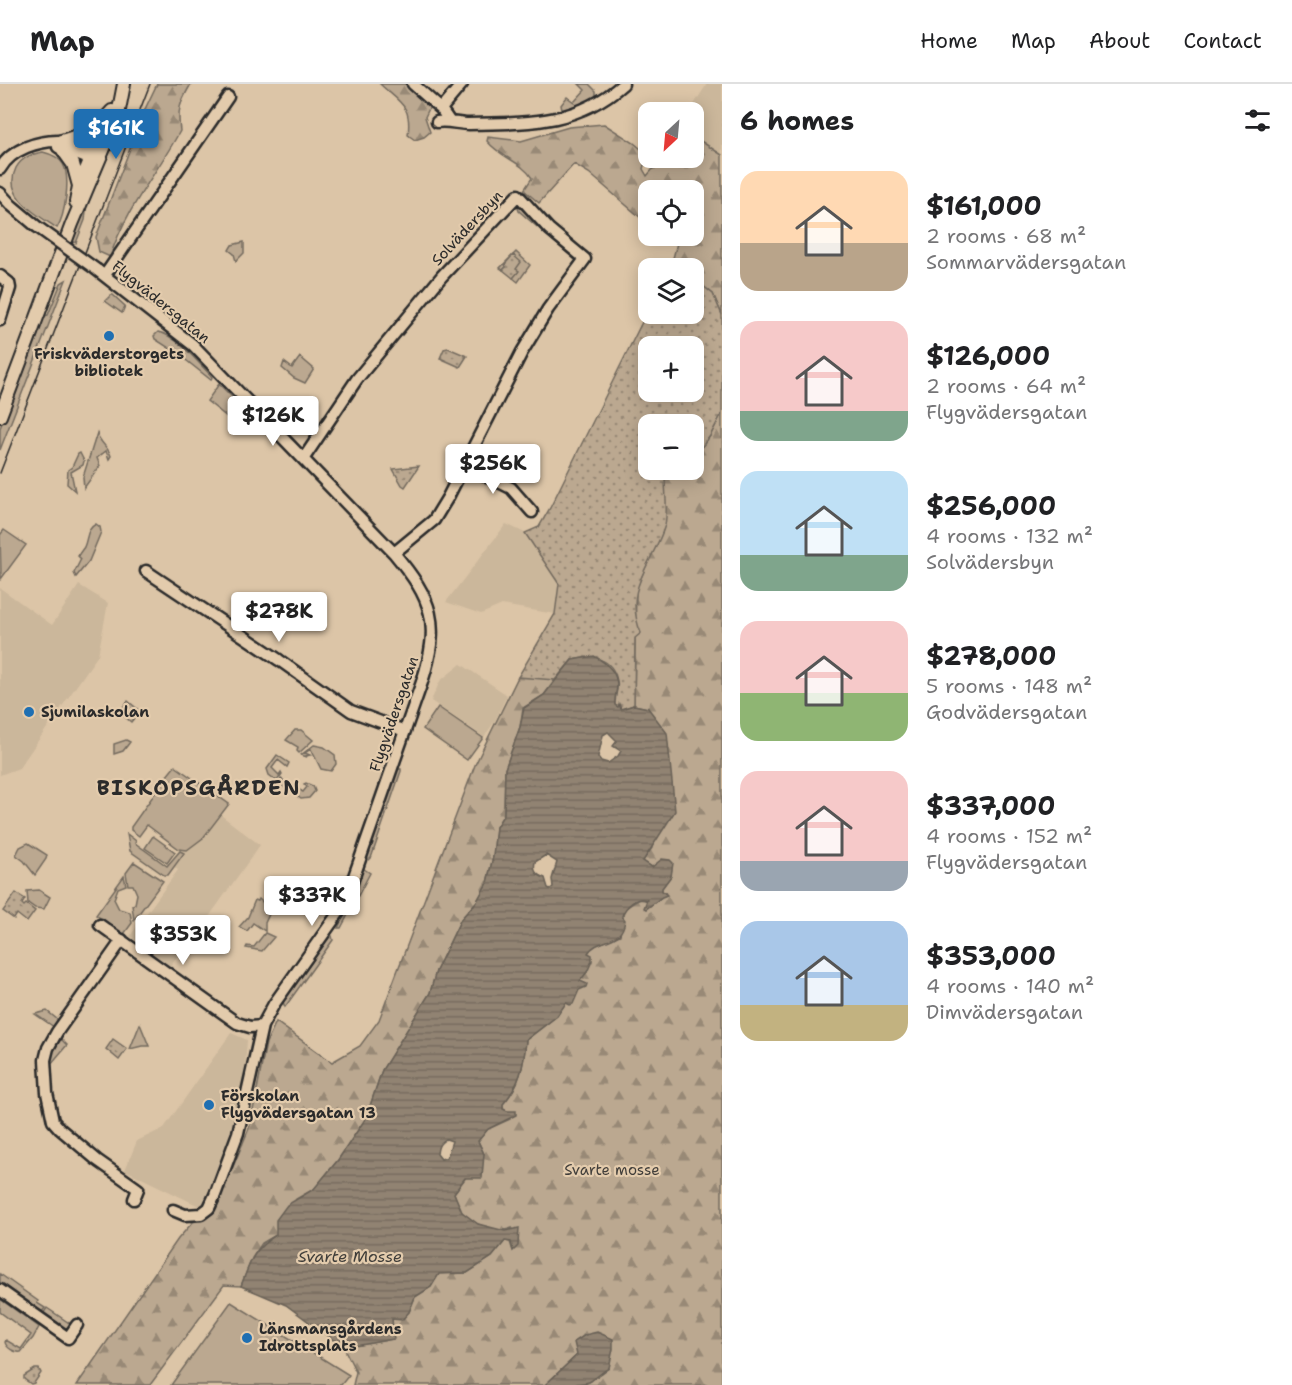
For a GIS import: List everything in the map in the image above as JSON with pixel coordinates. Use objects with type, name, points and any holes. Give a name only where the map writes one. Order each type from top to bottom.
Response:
[{"type":"street","points":[[0,416],[124,84]]},
{"type":"street","points":[[72,224],[79,186],[118,115],[124,84]]},
{"type":"street","points":[[413,84],[441,109],[450,122]]},
{"type":"street","points":[[441,109],[462,84]]},
{"type":"street","points":[[437,122],[513,123],[559,118],[588,108],[606,98],[623,84]]},
{"type":"street","points":[[101,272],[228,97]]},
{"type":"street","points":[[58,144],[91,132],[99,127],[112,111]]},
{"type":"street","points":[[0,169],[7,159],[32,144],[58,144],[96,157]]},
{"type":"street","points":[[58,144],[74,164],[79,186]]},
{"type":"street","name":"Flygvädersgatan","points":[[0,193],[36,226],[101,272],[193,345],[394,554],[415,578],[428,606],[432,634],[430,654],[344,905],[274,1004],[262,1026],[238,1133],[209,1208],[201,1214],[185,1215],[173,1210]]},
{"type":"street","name":"Solvädersbyn","points":[[304,458],[357,379],[442,276],[518,195],[549,228],[585,259],[548,309],[522,352],[465,465],[434,520],[394,554]]},
{"type":"street","points":[[0,276],[9,283],[10,288],[0,320]]},
{"type":"street","points":[[465,465],[512,488],[532,512]]},
{"type":"street","points":[[146,571],[351,711],[405,731]]},
{"type":"street","points":[[100,925],[237,1023],[250,1027],[262,1026]]},
{"type":"street","points":[[122,940],[57,1032],[45,1059],[47,1093],[53,1121],[98,1160],[138,1189],[134,1199]]},
{"type":"street","points":[[0,1290],[68,1338],[77,1325]]},
{"type":"shaded area","points":[[707,84],[722,84],[722,155],[704,143],[704,102],[695,102]]},
{"type":"shaded area","points":[[506,524],[525,533],[560,583],[555,614],[502,605],[481,614],[446,602]]},
{"type":"shaded area","name":"Sjumilaskolan","points":[[79,585],[108,603],[98,655],[19,768],[0,775],[0,588],[52,625]]},
{"type":"shaded area","points":[[461,664],[507,695],[495,721],[484,737],[431,701],[440,681]]},
{"type":"shaded area","points":[[209,806],[260,845],[191,942],[183,958],[178,955],[170,966],[130,936],[178,870],[170,863]]},
{"type":"shaded area","name":"Förskolan Flygvädersgatan 13","points":[[231,1033],[247,1040],[244,1082],[223,1157],[201,1207],[125,1170],[137,1141],[164,1128]]},
{"type":"green space","points":[[157,84],[191,84],[180,106],[180,131],[124,223],[110,257],[99,252],[96,237]]},
{"type":"green space","points":[[380,84],[409,84],[431,104],[425,117],[430,132],[415,140],[408,135],[408,117],[403,105]]},
{"type":"green space","points":[[579,84],[589,84],[596,91],[594,100],[566,112],[562,110],[561,105],[567,97],[574,102],[585,90]]},
{"type":"green space","points":[[604,124],[638,146],[638,168],[643,168],[647,176],[654,168],[704,168],[704,143],[722,155],[722,315],[713,294],[704,287],[704,258],[673,258],[676,246],[704,246],[704,180],[638,180],[638,215],[589,173],[574,164],[539,203],[524,190],[532,178],[527,172],[498,152],[487,141],[488,137],[521,141],[569,127]]},
{"type":"green space","points":[[43,152],[59,159],[67,178],[66,196],[57,228],[24,204],[14,188],[13,178],[18,164],[28,157]]},
{"type":"green space","points":[[87,202],[85,220],[76,243],[71,240]]},
{"type":"green space","points":[[518,208],[521,208],[577,259],[574,259]]},
{"type":"green space","points":[[244,242],[244,253],[236,261],[234,254],[229,250],[232,245]]},
{"type":"green space","points":[[516,252],[530,265],[518,282],[513,278],[518,272],[514,255],[505,264],[507,266],[503,270],[500,268]]},
{"type":"green space","points":[[513,255],[521,262],[516,269],[519,271],[513,278],[503,270]]},
{"type":"green space","points":[[66,280],[0,450],[0,428],[3,420],[44,316],[48,315],[61,283]]},
{"type":"green space","points":[[704,287],[713,294],[722,315],[722,413],[704,444],[704,414],[638,414],[638,480],[665,480],[666,508],[665,525],[660,539],[637,589],[636,617],[641,633],[635,638],[634,705],[621,709],[615,705],[617,684],[614,673],[606,662],[594,658],[572,660],[555,680],[518,677],[555,614],[559,584],[525,533],[539,527],[641,324],[704,324]]},
{"type":"green space","points":[[111,295],[125,306],[122,313],[105,301]]},
{"type":"green space","points":[[158,332],[172,338],[187,350],[212,377],[211,380],[155,339],[154,336]]},
{"type":"green space","points":[[448,348],[467,356],[460,367],[440,358],[444,349]]},
{"type":"green space","points":[[300,357],[314,369],[305,383],[294,378],[282,368],[284,362],[292,368]]},
{"type":"green space","points":[[219,384],[249,414],[245,427],[232,421],[207,401]]},
{"type":"green space","name":"Svarte mosse","points":[[722,413],[722,1385],[582,1385],[591,1381],[599,1373],[577,1355],[545,1385],[353,1385],[356,1372],[344,1348],[393,1339],[392,1319],[409,1312],[415,1297],[431,1287],[439,1273],[467,1273],[492,1257],[505,1241],[510,1242],[513,1251],[512,1228],[500,1230],[477,1224],[461,1211],[454,1193],[484,1154],[478,1141],[488,1129],[510,1119],[507,1111],[503,1109],[503,1104],[520,1074],[526,1040],[557,1016],[582,976],[587,972],[588,953],[592,947],[620,935],[624,909],[641,899],[654,903],[666,893],[662,891],[662,888],[671,876],[672,866],[652,867],[643,861],[652,848],[648,708],[634,705],[636,589],[665,523],[665,480],[704,480],[704,444]]},
{"type":"green space","points":[[97,433],[111,456],[109,459],[106,451],[97,458],[100,466],[84,488],[83,477]]},
{"type":"green space","points":[[80,453],[84,461],[83,465],[71,472],[75,491],[67,484],[68,470]]},
{"type":"green space","points":[[419,466],[405,487],[393,469]]},
{"type":"green space","points":[[96,524],[100,527],[101,532],[89,561],[76,577],[74,573],[81,559],[78,556],[84,547],[89,531]]},
{"type":"green space","points":[[4,530],[26,545],[1,579],[0,535]]},
{"type":"green space","points":[[529,676],[555,680],[544,695],[523,708],[520,727],[505,769],[504,814],[496,827],[487,883],[477,901],[461,919],[436,971],[430,993],[382,1070],[366,1118],[338,1160],[314,1189],[296,1199],[276,1235],[262,1243],[252,1258],[241,1286],[224,1285],[150,1385],[77,1385],[178,1239],[193,1222],[209,1216],[217,1205],[250,1126],[266,1043],[276,1022],[332,1062],[360,1046],[379,1020],[475,765],[518,677]]},
{"type":"green space","points":[[128,701],[140,711],[131,722],[119,712]]},
{"type":"green space","points":[[438,707],[483,738],[467,760],[423,729]]},
{"type":"green space","points":[[295,730],[301,730],[313,740],[299,753],[298,747],[286,740]]},
{"type":"green space","points":[[126,740],[130,742],[123,751],[114,754],[114,744]]},
{"type":"green space","points":[[314,745],[324,747],[335,755],[336,764],[331,771],[321,769],[311,749],[305,753],[310,755],[307,757],[301,755]]},
{"type":"green space","points":[[277,755],[289,763],[287,767],[278,760],[272,768],[279,775],[281,772],[282,774],[277,781],[269,775],[267,769]]},
{"type":"green space","points":[[175,766],[229,804],[203,838],[187,850],[179,849],[147,825],[139,836],[131,830],[165,779],[174,785],[176,783],[166,777]]},
{"type":"green space","points":[[397,769],[401,771],[369,860],[366,857]]},
{"type":"green space","points":[[281,779],[303,792],[307,787],[304,784],[306,783],[313,786],[315,791],[309,798],[301,799],[293,793],[293,788],[292,792],[278,783]]},
{"type":"green space","points":[[127,834],[136,841],[135,843],[167,866],[180,851],[184,853],[168,875],[164,875],[130,851]]},
{"type":"green space","points":[[153,836],[175,852],[167,863],[145,848]]},
{"type":"green space","points":[[28,843],[47,855],[35,875],[16,855],[20,847]]},
{"type":"green space","points":[[134,862],[163,881],[134,920],[132,905],[135,904],[137,894],[133,885],[128,885],[126,873]]},
{"type":"green space","points":[[362,870],[370,873],[341,928],[338,928]]},
{"type":"green space","points":[[124,876],[126,885],[118,888],[114,899],[119,909],[130,912],[132,923],[124,934],[96,915]]},
{"type":"green space","points":[[39,890],[50,897],[44,909],[35,908],[28,903],[27,891]]},
{"type":"green space","points":[[16,893],[25,899],[22,904],[24,906],[26,904],[35,911],[27,922],[17,914],[14,919],[3,911]]},
{"type":"green space","points":[[259,899],[271,910],[265,923],[265,931],[253,923],[247,931],[239,927],[248,917],[255,900]]},
{"type":"green space","points":[[265,933],[274,937],[262,951],[246,948],[247,946],[254,947]]},
{"type":"green space","points":[[330,936],[333,940],[285,1007],[283,1002]]},
{"type":"green space","points":[[47,1011],[58,1020],[54,1027],[35,1014]]},
{"type":"green space","points":[[140,1024],[149,1046],[130,1049]]},
{"type":"green space","points":[[61,1039],[67,1045],[51,1064],[50,1054]]},
{"type":"green space","points":[[113,1039],[127,1049],[119,1060],[106,1049]]},
{"type":"green space","points":[[0,1274],[38,1301],[37,1303],[45,1308],[41,1313],[0,1284]]},
{"type":"green space","points":[[0,1299],[39,1327],[21,1352],[9,1348],[6,1340],[21,1349],[31,1335],[0,1312]]},
{"type":"green space","name":"Länsmansgårdens Idrottsplats","points":[[231,1302],[349,1375],[341,1385],[171,1385]]},
{"type":"green space","points":[[47,1308],[72,1325],[69,1329],[64,1329],[43,1314]]},
{"type":"green space","points":[[39,1369],[41,1373],[31,1384],[24,1379],[24,1376]]},
{"type":"water","name":"Svarte Mosse","points":[[594,656],[610,667],[616,680],[615,705],[618,707],[619,704],[621,709],[634,705],[648,708],[667,733],[675,811],[643,861],[652,867],[662,859],[673,863],[671,876],[662,888],[667,895],[646,909],[644,908],[647,900],[631,903],[622,916],[625,920],[619,934],[592,948],[588,953],[592,955],[592,961],[580,981],[587,984],[586,987],[579,990],[573,1004],[566,1003],[557,1016],[526,1040],[520,1074],[503,1104],[503,1109],[516,1111],[516,1115],[488,1129],[478,1141],[484,1154],[482,1178],[465,1178],[454,1193],[462,1212],[478,1224],[505,1231],[519,1228],[518,1246],[513,1251],[511,1242],[505,1241],[492,1257],[467,1273],[439,1274],[431,1287],[415,1297],[409,1312],[402,1320],[392,1319],[394,1339],[344,1348],[286,1305],[241,1286],[257,1251],[276,1235],[276,1220],[287,1205],[314,1189],[338,1160],[366,1118],[382,1070],[430,993],[436,971],[461,919],[477,901],[487,883],[496,827],[504,814],[505,769],[520,727],[524,708],[544,695],[572,660]],"holes":[[[608,732],[617,741],[613,746],[621,751],[608,763],[601,761],[598,757],[603,735]],[[546,855],[557,862],[552,879],[553,887],[550,889],[545,878],[536,872],[535,862]],[[446,1139],[452,1141],[447,1157],[441,1159],[437,1154],[439,1145]]]},
{"type":"water","points":[[597,1332],[613,1339],[609,1368],[589,1382],[545,1385],[577,1355],[574,1342],[585,1335]]},
{"type":"tram line","points":[[0,473],[150,84]]},
{"type":"place","name":"Friskväderstorgets bibliotek","points":[[109,336]]},
{"type":"place","name":"Sjumilaskolan","points":[[29,712]]},
{"type":"place","name":"Förskolan Flygvädersgatan 13","points":[[209,1105]]},
{"type":"place","name":"Länsmansgårdens Idrottsplats","points":[[247,1338]]},
{"type":"district","name":"BISKOPSGÅRDEN","points":[[199,788]]}]
